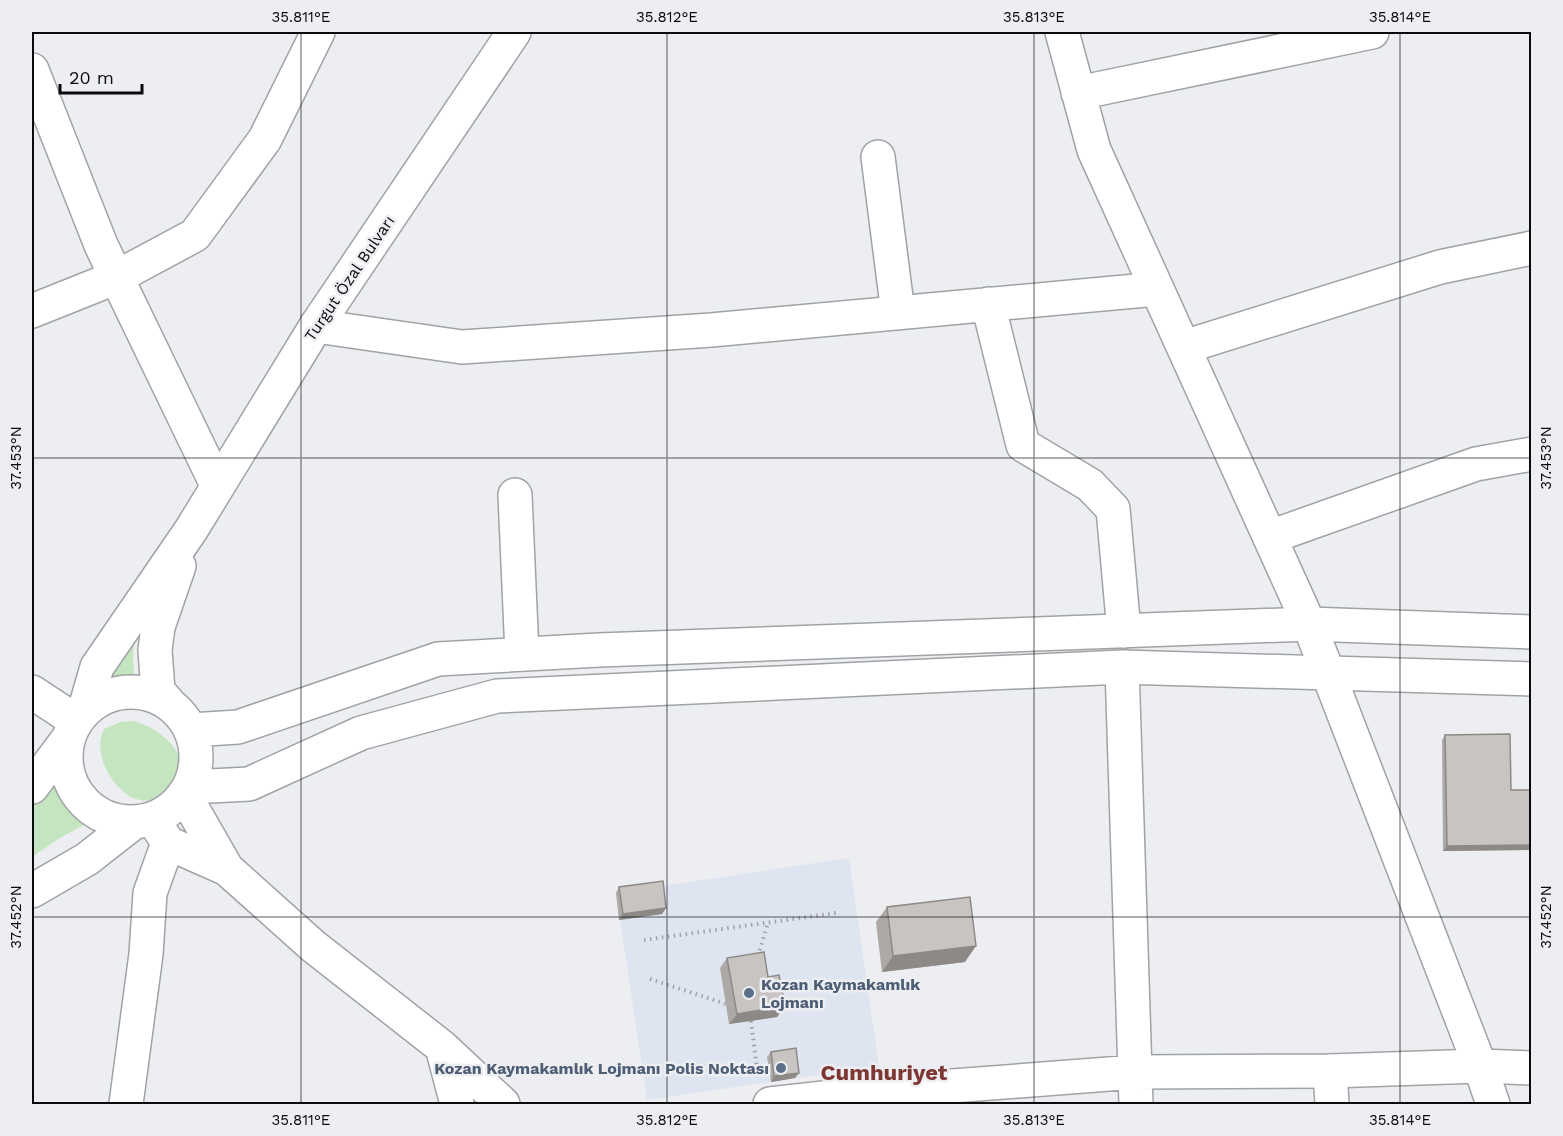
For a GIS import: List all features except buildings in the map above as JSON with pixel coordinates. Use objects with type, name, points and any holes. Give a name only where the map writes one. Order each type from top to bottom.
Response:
[{"type":"main road","points":[[32,311],[117,277],[195,235],[265,139],[318,32]]},
{"type":"main road","name":"Turgut Özal Bulvarı","points":[[227,869],[152,828],[113,820],[94,812],[79,798],[69,780],[65,760],[76,724],[97,667],[191,530],[316,326],[514,32]]},
{"type":"main road","points":[[1062,32],[1094,150],[1309,624],[1480,1066],[1492,1104]]},
{"type":"main road","points":[[1078,93],[1364,32]]},
{"type":"main road","points":[[32,70],[101,245],[218,485]]},
{"type":"main road","points":[[878,157],[898,313]]},
{"type":"main road","points":[[1184,347],[1440,267],[1532,248]]},
{"type":"main road","points":[[316,326],[462,347],[711,330],[1157,289]]},
{"type":"main road","points":[[988,304],[1023,445],[1090,485],[1113,509],[1124,631]]},
{"type":"main road","points":[[1270,537],[1476,464],[1532,454]]},
{"type":"main road","points":[[514,495],[522,654]]},
{"type":"main road","name":"Turgut Özal Bulvarı","points":[[187,791],[195,774],[196,744],[182,715],[158,691],[155,650],[158,627],[191,530]]},
{"type":"main road","points":[[191,730],[238,727],[438,659],[1309,624],[1532,632]]},
{"type":"main road","points":[[1122,667],[1136,1104]]},
{"type":"main road","points":[[32,891],[87,859],[152,828],[175,807],[187,791],[249,784],[361,733],[497,696],[1122,667],[1532,679]]},
{"type":"main road","name":"Turgut Özal Bulvarı","points":[[32,787],[90,706],[108,695],[129,691],[149,694],[168,702]]},
{"type":"main road","points":[[32,692],[76,724]]},
{"type":"main road","points":[[187,791],[227,869],[313,946],[442,1047],[503,1104]]},
{"type":"main road","points":[[126,1104],[146,954],[152,828]]},
{"type":"main road","points":[[442,1047],[458,1104]]},
{"type":"main road","points":[[765,1094],[886,1091],[1135,1072],[1330,1071],[1480,1066],[1532,1068]]},
{"type":"main road","points":[[1330,1071],[1332,1104]]},
{"type":"path","points":[[644,940],[836,913]]},
{"type":"path","points":[[757,962],[768,922]]},
{"type":"path","points":[[650,979],[726,1004]]},
{"type":"path","points":[[724,995],[728,1014]]},
{"type":"path","points":[[740,1023],[762,1019]]},
{"type":"path","points":[[751,1021],[765,1094]]},
{"type":"shaded area","name":"Kozan Kaymakamlık Lojmanı","points":[[849,858],[879,1066],[647,1100],[616,893]]},
{"type":"green space","points":[[135,633],[133,657],[135,688],[99,691]]},
{"type":"green space","points":[[132,721],[158,732],[166,738],[178,754],[182,772],[172,794],[152,800],[140,800],[122,790],[107,772],[100,750],[104,729],[120,722]]},
{"type":"green space","points":[[58,773],[91,821],[58,839],[32,857],[32,806]]},
{"type":"place","name":"Kozan Kaymakamlık Lojmanı","points":[[749,993]]},
{"type":"place","name":"Kozan Kaymakamlık Lojmanı Polis Noktası","points":[[781,1068]]},
{"type":"district","name":"Cumhuriyet","points":[[884,1072]]}]
